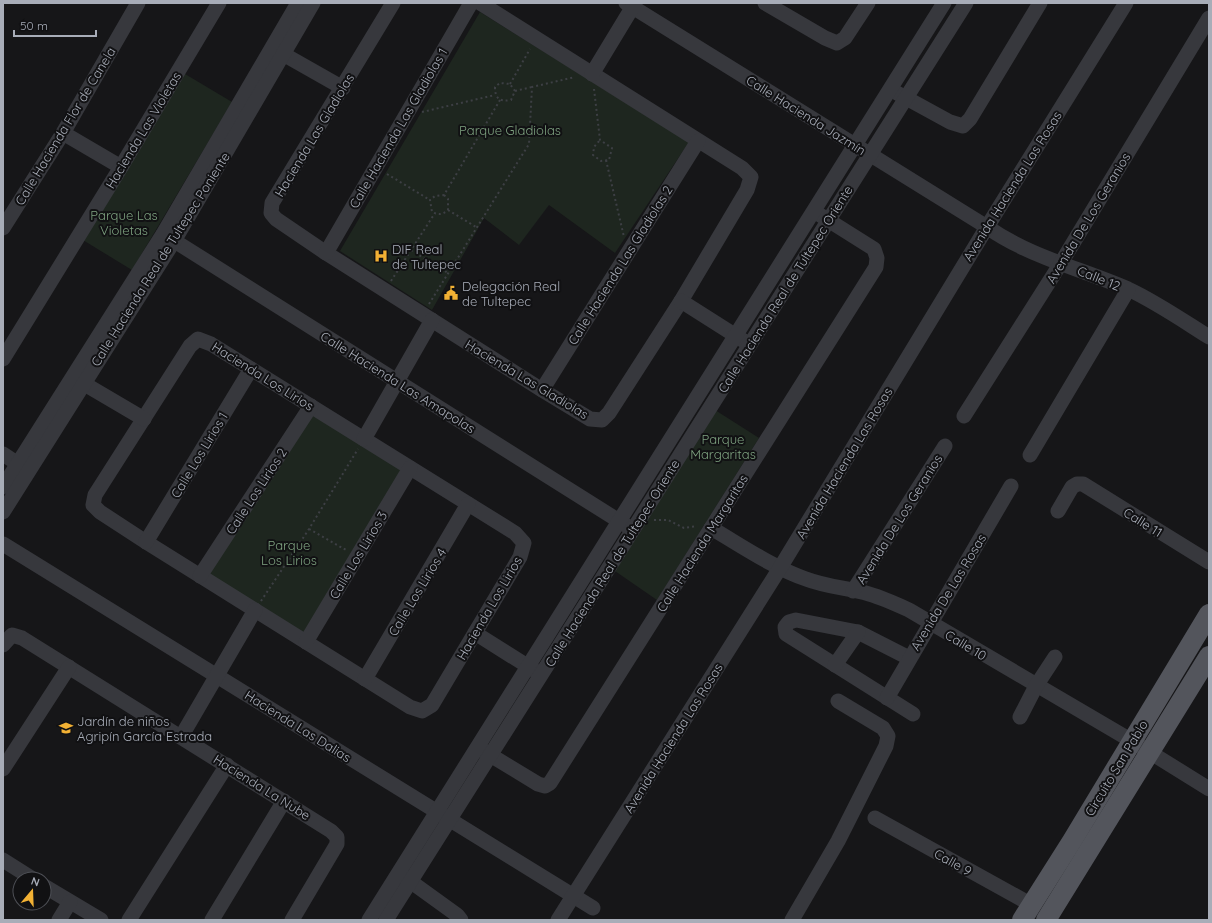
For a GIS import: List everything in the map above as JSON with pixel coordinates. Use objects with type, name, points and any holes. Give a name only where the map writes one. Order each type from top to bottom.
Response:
[{"type":"main road","name":"Circuito San Pablo","points":[[1027,913],[1209,614]]},
{"type":"main road","name":"Circuito San Pablo","points":[[1050,919],[1209,656]]},
{"type":"street","name":"Calle Hacienda Flor de Canela","points":[[4,223],[63,133],[138,3]]},
{"type":"street","name":"Hacienda Las Violetas","points":[[3,359],[121,167],[219,3]]},
{"type":"street","name":"Calle Hacienda Real de Tultepec Poniente","points":[[278,51],[298,3]]},
{"type":"street","name":"Calle Hacienda Real de Tultepec Poniente","points":[[3,512],[78,381],[168,237],[278,51],[313,3]]},
{"type":"street","name":"Hacienda Las Gladiolas","points":[[393,3],[343,88],[272,203],[271,212],[276,219],[326,253],[542,390],[590,419],[602,420],[609,413],[681,301],[747,190],[751,177],[742,168],[480,3]]},
{"type":"street","name":"Calle Hacienda Las Gladiolas 1","points":[[326,253],[471,3]]},
{"type":"street","points":[[765,3],[787,9],[825,38],[837,42],[845,38],[868,3]]},
{"type":"street","points":[[369,920],[405,877],[437,812],[944,3]]},
{"type":"street","name":"Calle Hacienda Real de Tultepec Oriente","points":[[386,920],[405,877],[450,820],[966,3]]},
{"type":"street","points":[[890,89],[950,122],[963,126],[970,119],[1040,3]]},
{"type":"street","name":"Avenida Hacienda Las Rosas","points":[[558,920],[780,568],[987,227],[1126,3]]},
{"type":"street","points":[[592,74],[631,4]]},
{"type":"street","name":"Calle Hacienda Jazmín","points":[[631,4],[987,227]]},
{"type":"street","name":"Avenida De Los Geranios","points":[[964,416],[1061,263],[1209,18]]},
{"type":"street","points":[[278,51],[343,88]]},
{"type":"street","points":[[63,133],[121,167]]},
{"type":"street","name":"Calle Hacienda Las Gladiolas 2","points":[[542,390],[698,141]]},
{"type":"street","name":"Calle Hacienda Margaritas","points":[[478,747],[538,784],[545,786],[550,783],[876,267],[877,258],[874,249],[813,211]]},
{"type":"street","name":"Calle 12","points":[[987,227],[1008,242],[1034,254],[1061,263],[1128,290],[1209,337]]},
{"type":"street","name":"Calle Hacienda Las Amapolas","points":[[168,237],[619,521],[636,525]]},
{"type":"street","points":[[1030,455],[1128,290]]},
{"type":"street","points":[[681,301],[750,345]]},
{"type":"street","points":[[364,439],[397,382],[428,317]]},
{"type":"street","name":"Hacienda Los Lirios","points":[[198,339],[211,344],[251,369],[515,533],[524,543],[520,556],[432,705],[422,711],[410,707],[200,576],[100,512],[93,505],[95,495],[190,346],[198,339]]},
{"type":"street","name":"Calle Los Lirios 1","points":[[146,542],[251,369]]},
{"type":"street","points":[[78,381],[144,419]]},
{"type":"street","name":"Calle Hacienda Real de Tultepec Poniente","points":[[3,487],[78,381]]},
{"type":"street","name":"Calle Los Lirios 2","points":[[200,576],[311,406]]},
{"type":"street","name":"Avenida De Los Geranios","points":[[853,591],[945,446]]},
{"type":"street","points":[[3,454],[18,464]]},
{"type":"street","name":"Calle Los Lirios 3","points":[[306,642],[410,468]]},
{"type":"street","name":"Calle 11","points":[[1058,511],[1072,487],[1077,484],[1083,484],[1209,562]]},
{"type":"street","name":"Avenida De Las Rosas","points":[[887,698],[909,658],[1011,486]]},
{"type":"street","name":"Calle Los Lirios 4","points":[[365,679],[468,504]]},
{"type":"street","name":"Calle 10","points":[[711,528],[780,568],[818,583],[889,601],[930,623],[1132,741],[1209,789]]},
{"type":"street","name":"Hacienda Las Dalias","points":[[3,544],[593,908]]},
{"type":"street","points":[[181,737],[255,610]]},
{"type":"street","points":[[909,658],[858,632],[796,620],[789,622],[784,631],[786,634],[913,714]]},
{"type":"street","points":[[835,665],[858,632]]},
{"type":"street","points":[[475,633],[541,675]]},
{"type":"street","name":"Hacienda La Nube","points":[[3,645],[12,636],[22,638],[331,831],[337,837],[337,844],[292,920]]},
{"type":"street","points":[[1020,717],[1036,686],[1055,657]]},
{"type":"street","points":[[3,769],[69,666]]},
{"type":"street","points":[[792,920],[838,841],[886,746],[888,736],[883,728],[838,701]]},
{"type":"street","points":[[129,920],[227,766]]},
{"type":"street","points":[[212,920],[284,801]]},
{"type":"street","name":"Calle 9","points":[[875,818],[1027,913]]},
{"type":"street","points":[[3,860],[20,871]]},
{"type":"street","points":[[405,877],[457,914],[461,920]]},
{"type":"street","points":[[52,891],[101,920]]},
{"type":"street","points":[[59,920],[70,902]]},
{"type":"path","points":[[510,84],[536,39]]},
{"type":"path","points":[[515,91],[510,84],[500,83],[495,87],[495,95],[500,100],[511,100],[515,91],[532,86],[592,74],[600,140],[594,147],[593,155],[601,161],[609,160],[612,148],[600,140]]},
{"type":"path","points":[[428,317],[448,273],[529,144],[532,86]]},
{"type":"path","points":[[405,116],[495,95]]},
{"type":"path","points":[[444,195],[500,100]]},
{"type":"path","points":[[606,160],[622,235],[631,248]]},
{"type":"path","points":[[375,168],[430,200]]},
{"type":"path","points":[[444,195],[448,199],[448,210]]},
{"type":"path","points":[[430,200],[435,196],[444,195]]},
{"type":"path","points":[[430,200],[430,208],[435,213],[443,214],[448,210]]},
{"type":"path","points":[[448,210],[476,227]]},
{"type":"path","points":[[385,291],[435,213]]},
{"type":"path","points":[[411,250],[448,273]]},
{"type":"path","points":[[255,610],[309,529],[364,439]]},
{"type":"path","points":[[636,525],[668,520],[684,528],[708,525],[711,528]]},
{"type":"path","points":[[309,529],[357,557]]},
{"type":"green space","name":"Parque Gladiolas","points":[[480,12],[689,142],[615,253],[549,205],[519,245],[484,218],[432,310],[340,251]]},
{"type":"green space","name":"Parque Las Violetas","points":[[180,71],[232,102],[132,270],[78,237]]},
{"type":"green space","name":"Parque Los Lirios","points":[[312,410],[407,469],[304,636],[206,574]]},
{"type":"green space","name":"Parque Margaritas","points":[[715,410],[759,438],[657,600],[615,571]]},
{"type":"place","name":"DIF Real de Tultepec","points":[[381,256]]},
{"type":"place","name":"Delegación Real de Tultepec","points":[[451,293]]},
{"type":"place","name":"Jardín de niños Agripín García Estrada","points":[[66,728]]}]
